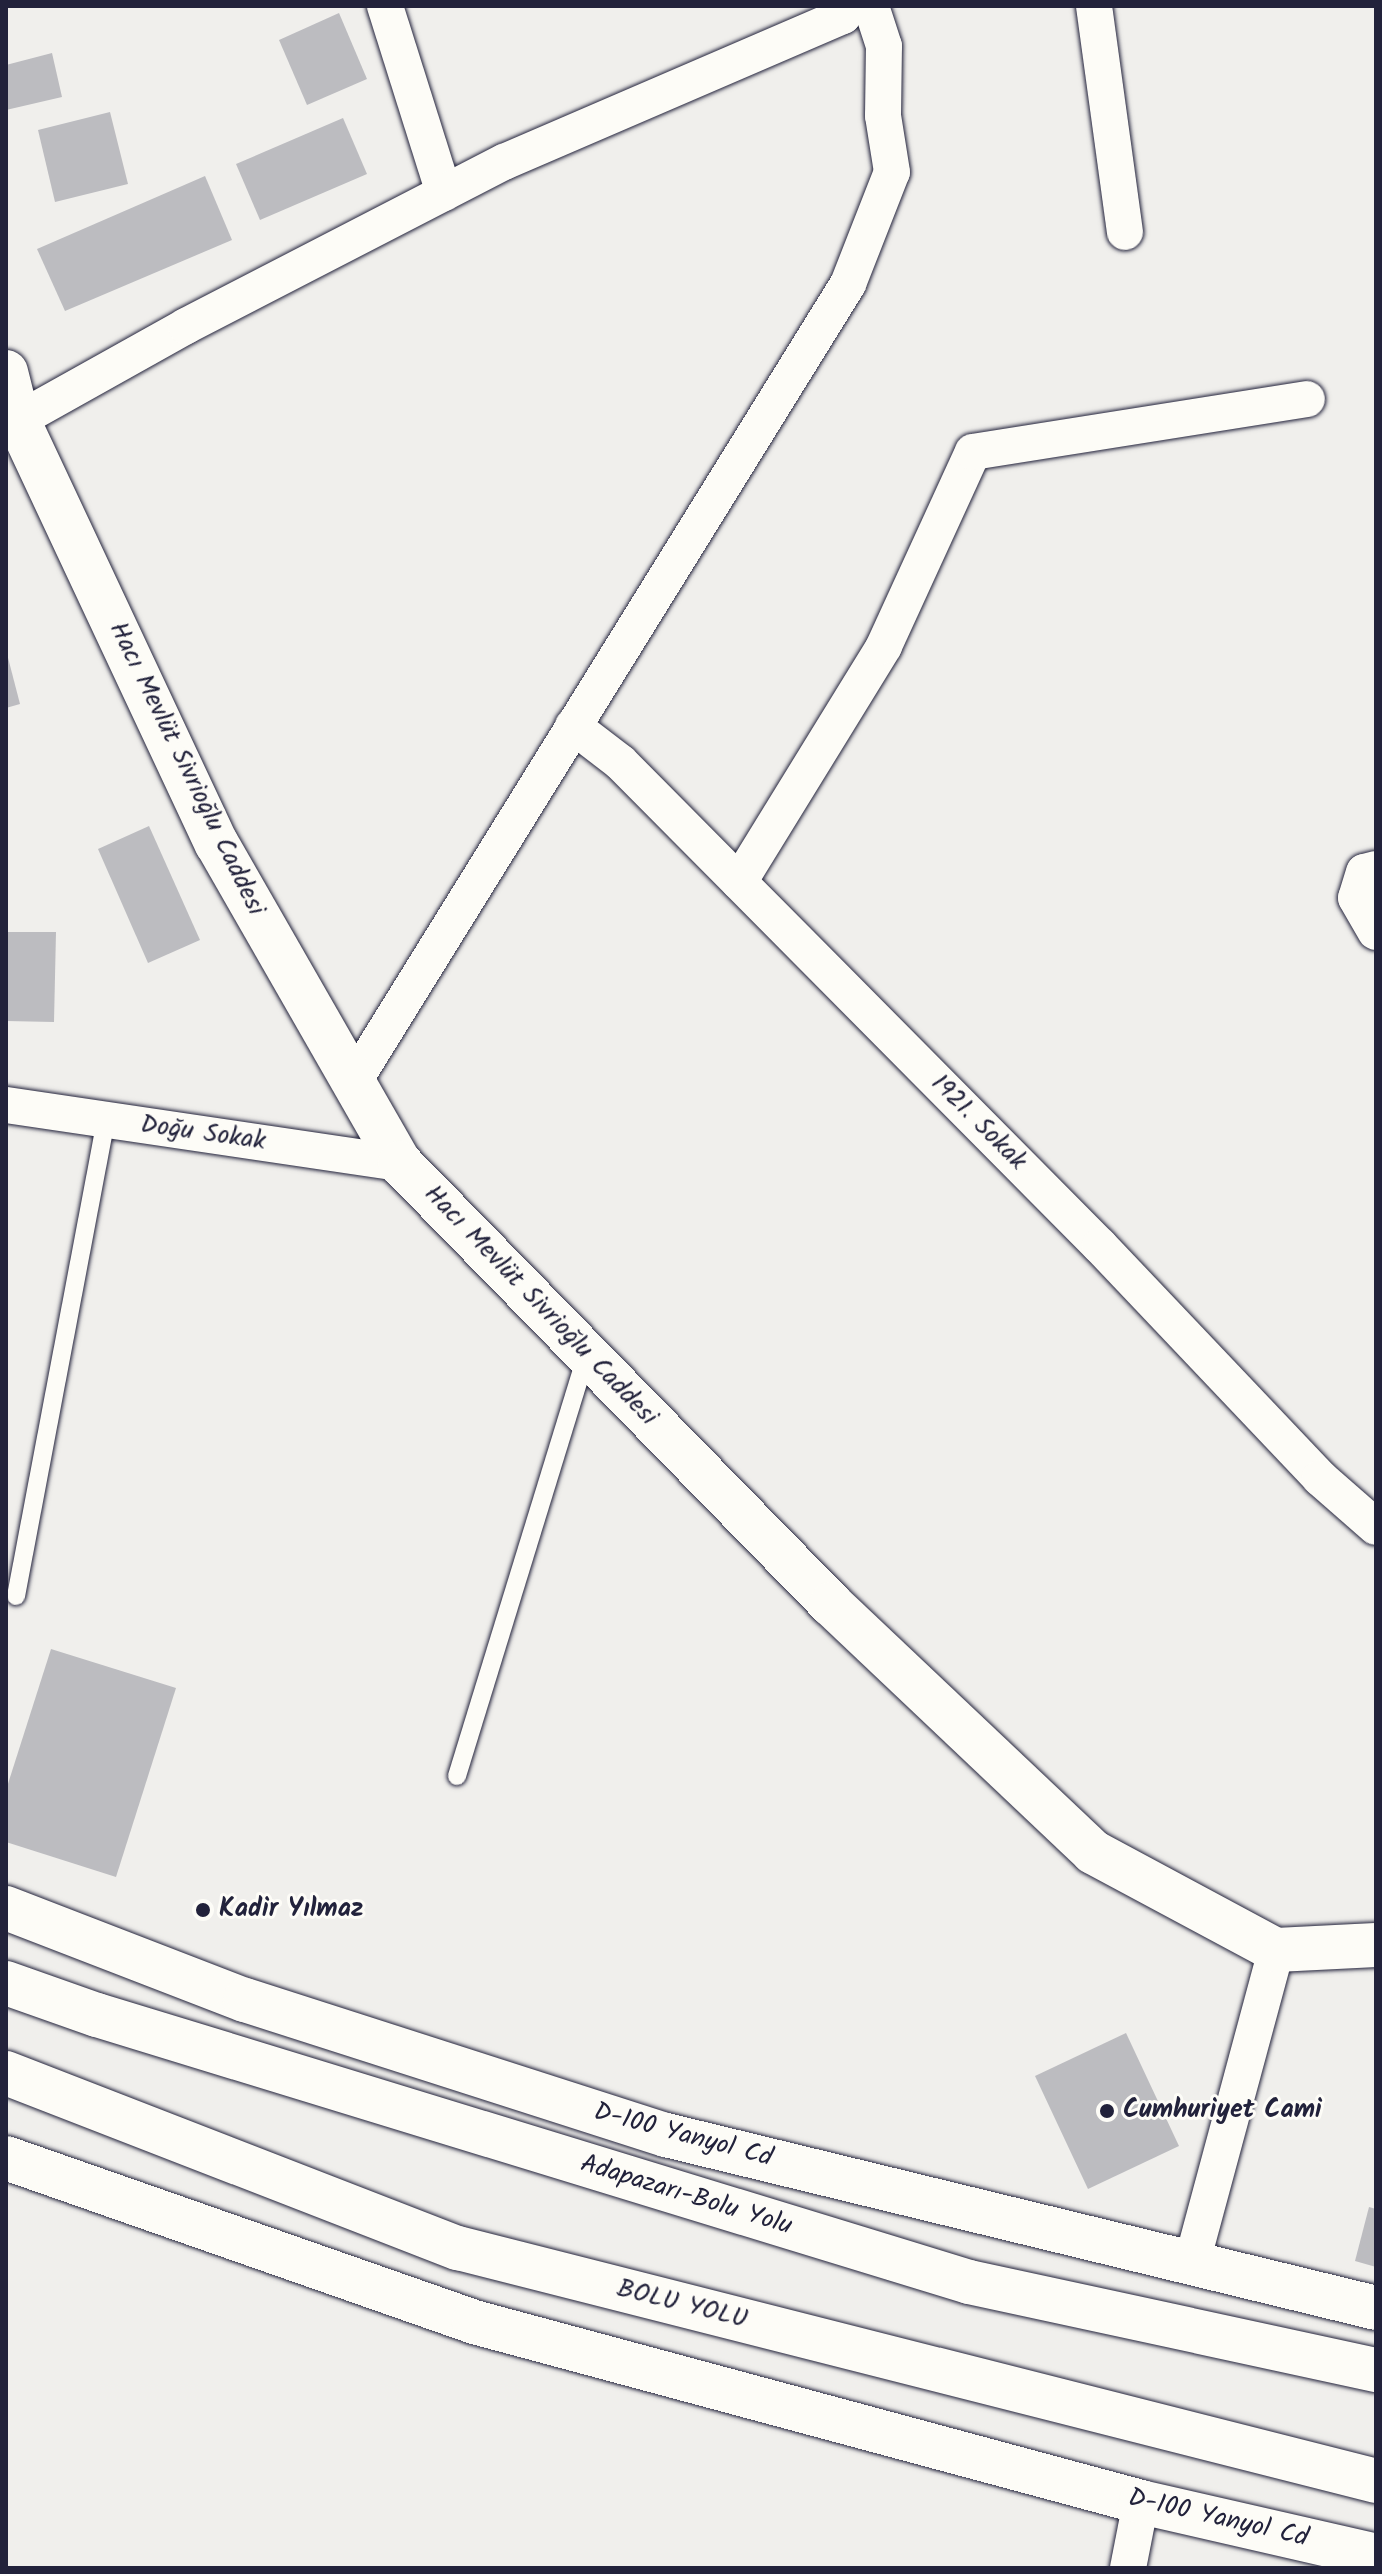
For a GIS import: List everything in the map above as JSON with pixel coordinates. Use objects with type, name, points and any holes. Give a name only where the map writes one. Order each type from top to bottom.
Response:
[{"type":"main road","name":"Hacı Mevlüt Sivrioğlu Caddesi","points":[[6,372],[18,420],[217,844],[400,1163],[831,1604],[1093,1852],[1276,1950]]},
{"type":"main road","name":"D-100 Yanyol Cd","points":[[6,1908],[245,2000],[666,2135],[1376,2308]]},
{"type":"main road","points":[[1276,1950],[1376,1945]]},
{"type":"main road","name":"Adapazarı-Bolu Yolu","points":[[6,1983],[97,2015],[969,2282],[1376,2370]]},
{"type":"main road","name":"BOLU YOLU","points":[[6,2073],[458,2248],[1376,2481]]},
{"type":"main road","name":"D-100 Yanyol Cd","points":[[6,2158],[474,2322],[1141,2502],[1376,2556]]},
{"type":"street","points":[[385,6],[444,193]]},
{"type":"street","points":[[18,420],[200,319],[504,162],[843,16],[849,6]]},
{"type":"street","points":[[354,1081],[848,284],[892,172],[883,116],[884,46],[871,6]]},
{"type":"street","points":[[1094,6],[1125,232]]},
{"type":"street","points":[[739,882],[884,646],[973,452],[1307,399]]},
{"type":"street","name":"1921. Sokak","points":[[573,726],[620,762],[1100,1246],[1320,1478],[1376,1527]]},
{"type":"street","points":[[1376,869],[1364,872],[1356,898],[1376,932]]},
{"type":"street","name":"Doğu Sokak","points":[[6,1105],[400,1163]]},
{"type":"street","points":[[1192,2262],[1276,1950]]},
{"type":"street","points":[[1128,2568],[1141,2502]]},
{"type":"lane","points":[[16,1596],[106,1120]]},
{"type":"lane","points":[[457,1776],[587,1354]]},
{"type":"building","points":[[339,13],[367,79],[307,105],[279,40]]},
{"type":"building","points":[[52,53],[62,97],[6,110],[6,65]]},
{"type":"building","points":[[110,112],[128,184],[55,202],[38,130]]},
{"type":"building","points":[[343,118],[367,174],[260,220],[236,164]]},
{"type":"building","points":[[205,176],[232,240],[65,311],[37,249]]},
{"type":"building","points":[[6,650],[20,704],[6,708]]},
{"type":"building","points":[[149,826],[200,940],[148,963],[98,849]]},
{"type":"building","points":[[6,932],[56,932],[54,1022],[6,1021]]},
{"type":"building","points":[[51,1649],[176,1688],[116,1877],[6,1842],[6,1790]]},
{"type":"building","name":"Cumhuriyet Cami","points":[[1126,2033],[1179,2146],[1088,2189],[1035,2076]]},
{"type":"building","points":[[1369,2207],[1376,2209],[1376,2267],[1355,2261]]},
{"type":"place","name":"Kadir Yılmaz","points":[[203,1910]]},
{"type":"place","name":"Cumhuriyet Cami","points":[[1107,2111]]}]
